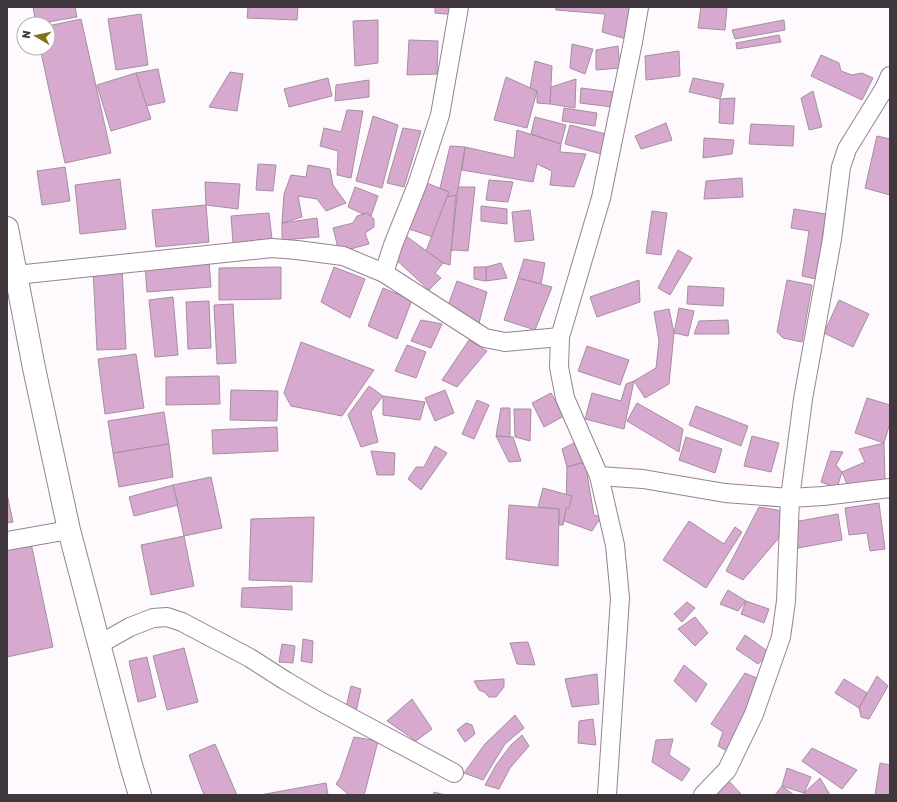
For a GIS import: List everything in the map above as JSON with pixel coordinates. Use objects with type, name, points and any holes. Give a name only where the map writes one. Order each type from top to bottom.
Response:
[{"type":"highway","points":[[7,228],[34,368],[69,530],[98,645],[140,795]]},
{"type":"street","points":[[384,273],[393,245],[417,185],[440,115],[459,7]]},
{"type":"street","points":[[607,795],[620,598],[615,545],[599,476],[565,398],[559,366],[560,337],[601,198],[633,42],[638,7]]},
{"type":"street","points":[[703,795],[727,770],[754,714],[781,637],[786,601],[790,498],[803,399],[832,239],[841,167],[847,149],[888,85]]},
{"type":"street","points":[[16,275],[272,248],[297,250],[344,256],[384,273],[486,338],[505,342],[560,337]]},
{"type":"street","points":[[599,476],[643,478],[725,493],[790,498],[823,496],[890,488]]},
{"type":"street","points":[[7,541],[69,530]]},
{"type":"street","points":[[98,645],[130,627],[153,618],[167,618],[182,622],[250,658],[320,701],[454,773]]},
{"type":"building","points":[[33,7],[75,7],[77,17],[56,21],[56,16],[35,16]]},
{"type":"building","points":[[248,7],[298,7],[297,20],[247,18]]},
{"type":"building","points":[[435,7],[455,7],[456,15],[435,13]]},
{"type":"building","points":[[556,7],[632,7],[626,39],[602,32],[605,14],[556,10]]},
{"type":"building","points":[[701,7],[727,7],[725,30],[698,28]]},
{"type":"building","points":[[141,14],[148,65],[116,70],[108,19]]},
{"type":"building","points":[[81,19],[111,153],[65,163],[42,56],[56,56],[56,24]]},
{"type":"building","points":[[378,20],[378,63],[355,66],[353,21]]},
{"type":"building","points":[[784,20],[785,30],[735,39],[732,30]]},
{"type":"building","points":[[779,35],[781,42],[737,49],[736,43]]},
{"type":"building","points":[[409,40],[438,41],[437,74],[407,75]]},
{"type":"building","points":[[572,44],[593,49],[585,74],[570,68]]},
{"type":"building","points":[[618,46],[620,68],[596,70],[596,50]]},
{"type":"building","points":[[679,51],[680,76],[646,80],[645,56]]},
{"type":"building","points":[[821,55],[839,63],[841,71],[852,75],[862,73],[873,78],[862,100],[811,76]]},
{"type":"building","points":[[535,61],[552,66],[550,104],[537,103],[537,91],[530,88]]},
{"type":"building","points":[[158,69],[165,102],[142,107],[136,73]]},
{"type":"building","points":[[230,72],[243,74],[237,111],[209,107]]},
{"type":"building","points":[[136,73],[151,119],[111,131],[97,85]]},
{"type":"building","points":[[506,77],[537,91],[527,128],[494,120]]},
{"type":"building","points":[[328,78],[332,96],[289,107],[284,89]]},
{"type":"building","points":[[693,78],[724,84],[720,99],[689,92]]},
{"type":"building","points":[[576,79],[575,108],[550,104],[551,87]]},
{"type":"building","points":[[369,80],[369,97],[335,101],[336,85]]},
{"type":"building","points":[[581,88],[614,92],[612,107],[580,103]]},
{"type":"building","points":[[813,91],[822,127],[809,130],[801,98]]},
{"type":"building","points":[[735,98],[733,124],[719,123],[720,99]]},
{"type":"building","points":[[564,108],[597,113],[595,126],[562,121]]},
{"type":"building","points":[[347,110],[363,111],[351,178],[337,175],[338,151],[320,146],[324,128],[341,132]]},
{"type":"building","points":[[373,116],[398,125],[382,188],[356,181]]},
{"type":"building","points":[[535,117],[566,125],[561,144],[531,134]]},
{"type":"building","points":[[666,123],[672,140],[641,149],[635,136]]},
{"type":"building","points":[[751,124],[794,126],[793,146],[749,144]]},
{"type":"building","points":[[570,125],[606,134],[601,154],[565,144]]},
{"type":"building","points":[[403,128],[421,131],[404,187],[387,183]]},
{"type":"building","points":[[517,130],[561,144],[560,152],[586,154],[574,187],[550,185],[552,171],[537,164],[533,182],[462,170],[465,147],[514,158]]},
{"type":"building","points":[[877,136],[890,139],[890,195],[865,188]]},
{"type":"building","points":[[704,138],[734,140],[732,154],[703,158]]},
{"type":"building","points":[[450,146],[465,147],[457,196],[447,197],[449,192],[440,188]]},
{"type":"building","points":[[258,164],[276,165],[273,191],[256,190]]},
{"type":"building","points":[[308,165],[330,169],[333,185],[346,203],[326,211],[317,199],[298,196],[302,217],[282,223],[284,194],[291,175],[306,177]]},
{"type":"building","points":[[65,167],[70,201],[42,205],[37,171]]},
{"type":"building","points":[[742,178],[743,197],[704,199],[706,181]]},
{"type":"building","points":[[120,179],[126,229],[80,234],[75,185]]},
{"type":"building","points":[[489,180],[513,182],[508,202],[486,200]]},
{"type":"building","points":[[422,181],[449,192],[433,237],[406,228]]},
{"type":"building","points":[[205,182],[240,184],[238,209],[206,205]]},
{"type":"building","points":[[355,187],[378,196],[371,216],[367,213],[363,214],[348,207]]},
{"type":"building","points":[[458,187],[475,187],[468,251],[451,251]]},
{"type":"building","points":[[456,195],[450,265],[443,263],[426,251],[447,197]]},
{"type":"building","points":[[206,205],[209,242],[156,247],[152,210]]},
{"type":"building","points":[[481,206],[507,209],[507,224],[481,221]]},
{"type":"building","points":[[794,209],[826,214],[816,279],[802,276],[809,231],[791,228]]},
{"type":"building","points":[[530,210],[534,240],[515,242],[512,212]]},
{"type":"building","points":[[652,211],[667,213],[661,255],[646,253]]},
{"type":"building","points":[[269,213],[272,239],[233,243],[231,216]]},
{"type":"building","points":[[367,213],[374,219],[374,227],[365,233],[369,244],[339,252],[333,228],[353,223],[357,216]]},
{"type":"building","points":[[317,218],[319,237],[282,240],[282,223]]},
{"type":"building","points":[[406,236],[443,263],[435,273],[441,278],[429,290],[392,256]]},
{"type":"building","points":[[678,250],[692,258],[670,295],[658,288]]},
{"type":"building","points":[[524,259],[545,263],[541,284],[518,278]]},
{"type":"building","points":[[209,261],[211,287],[147,292],[145,266]]},
{"type":"building","points":[[501,263],[507,278],[486,281],[486,267]]},
{"type":"building","points":[[122,267],[126,349],[97,350],[93,269]]},
{"type":"building","points":[[281,267],[281,299],[219,300],[219,268]]},
{"type":"building","points":[[334,267],[365,279],[350,318],[321,302]]},
{"type":"building","points":[[474,267],[486,267],[486,281],[474,279]]},
{"type":"building","points":[[518,278],[552,287],[535,330],[504,320]]},
{"type":"building","points":[[639,280],[640,302],[597,317],[590,297]]},
{"type":"building","points":[[787,280],[812,285],[802,342],[783,338],[777,332]]},
{"type":"building","points":[[457,281],[487,292],[478,327],[446,311]]},
{"type":"building","points":[[688,286],[724,288],[723,306],[687,304]]},
{"type":"building","points":[[383,288],[412,300],[397,339],[368,326]]},
{"type":"building","points":[[173,297],[178,355],[155,357],[149,300]]},
{"type":"building","points":[[839,300],[869,314],[853,347],[824,333]]},
{"type":"building","points":[[209,301],[211,348],[188,349],[186,302]]},
{"type":"building","points":[[233,304],[236,363],[217,364],[214,305]]},
{"type":"building","points":[[679,308],[694,311],[688,336],[674,333]]},
{"type":"building","points":[[669,309],[674,333],[669,384],[645,398],[634,381],[656,368],[659,341],[654,312]]},
{"type":"building","points":[[421,320],[442,324],[431,348],[411,341]]},
{"type":"building","points":[[728,320],[729,334],[694,334],[699,321]]},
{"type":"building","points":[[469,340],[487,351],[457,387],[442,380]]},
{"type":"building","points":[[301,342],[374,370],[342,416],[291,406],[284,393]]},
{"type":"building","points":[[407,345],[426,352],[416,378],[395,371]]},
{"type":"building","points":[[587,346],[629,360],[620,385],[578,371]]},
{"type":"building","points":[[136,354],[144,408],[105,414],[98,359]]},
{"type":"building","points":[[219,376],[220,404],[166,405],[166,377]]},
{"type":"building","points":[[634,381],[624,429],[585,419],[592,393],[621,401],[626,384]]},
{"type":"building","points":[[369,386],[383,396],[371,412],[378,442],[361,447],[348,415]]},
{"type":"building","points":[[231,390],[278,391],[277,421],[230,420]]},
{"type":"building","points":[[445,390],[454,413],[435,421],[425,398]]},
{"type":"building","points":[[551,393],[564,416],[544,427],[532,403]]},
{"type":"building","points":[[383,396],[425,402],[420,420],[383,415]]},
{"type":"building","points":[[867,398],[890,405],[890,423],[884,443],[855,433]]},
{"type":"building","points":[[477,400],[489,405],[474,439],[462,434]]},
{"type":"building","points":[[637,403],[683,429],[679,452],[627,421]]},
{"type":"building","points":[[696,406],[748,426],[741,446],[689,425]]},
{"type":"building","points":[[501,408],[510,408],[510,437],[496,436]]},
{"type":"building","points":[[514,409],[531,409],[530,441],[515,437]]},
{"type":"building","points":[[164,412],[169,444],[113,453],[108,421]]},
{"type":"building","points":[[277,427],[278,451],[213,454],[212,430]]},
{"type":"building","points":[[496,436],[513,437],[521,461],[509,462]]},
{"type":"building","points":[[752,436],[779,443],[771,472],[744,466]]},
{"type":"building","points":[[686,437],[722,449],[715,473],[679,460]]},
{"type":"building","points":[[576,442],[585,462],[567,467],[562,449]]},
{"type":"building","points":[[884,443],[885,481],[847,484],[842,472],[865,462],[859,449]]},
{"type":"building","points":[[169,444],[173,477],[119,487],[113,453]]},
{"type":"building","points":[[435,446],[447,453],[421,490],[408,479],[416,467],[424,467]]},
{"type":"building","points":[[371,451],[395,453],[394,475],[377,475]]},
{"type":"building","points":[[831,451],[843,452],[836,465],[842,472],[837,488],[821,482]]},
{"type":"building","points":[[585,462],[594,515],[601,517],[592,531],[564,521],[566,508],[567,467]]},
{"type":"building","points":[[211,477],[222,528],[184,536],[173,485]]},
{"type":"building","points":[[173,485],[178,505],[134,516],[129,497]]},
{"type":"building","points":[[543,488],[572,496],[569,508],[566,508],[563,525],[559,525],[559,509],[538,507]]},
{"type":"building","points":[[7,494],[13,522],[7,523]]},
{"type":"building","points":[[879,503],[885,549],[870,551],[867,533],[849,535],[845,508]]},
{"type":"building","points":[[509,505],[559,509],[558,566],[506,559]]},
{"type":"building","points":[[759,507],[783,511],[778,539],[743,580],[726,571]]},
{"type":"building","points":[[838,514],[842,540],[798,548],[794,522]]},
{"type":"building","points":[[314,517],[312,582],[249,580],[251,519]]},
{"type":"building","points":[[689,521],[724,544],[735,527],[742,532],[706,588],[663,560]]},
{"type":"building","points":[[184,536],[194,586],[151,595],[141,545]]},
{"type":"building","points":[[31,543],[53,647],[7,657],[7,549]]},
{"type":"building","points":[[292,586],[292,610],[241,607],[242,588]]},
{"type":"building","points":[[728,590],[746,601],[738,611],[720,604]]},
{"type":"building","points":[[746,601],[769,609],[764,623],[741,614]]},
{"type":"building","points":[[687,602],[695,608],[682,622],[674,614]]},
{"type":"building","points":[[695,617],[708,633],[695,646],[678,629]]},
{"type":"building","points":[[745,635],[770,653],[758,664],[736,649]]},
{"type":"building","points":[[303,639],[313,641],[312,663],[301,661]]},
{"type":"building","points":[[528,642],[535,665],[517,664],[510,643]]},
{"type":"building","points":[[282,644],[295,646],[293,663],[279,662]]},
{"type":"building","points":[[184,648],[198,702],[167,710],[153,656]]},
{"type":"building","points":[[147,657],[156,697],[138,702],[129,661]]},
{"type":"building","points":[[684,665],[707,684],[696,702],[674,681]]},
{"type":"building","points":[[745,673],[759,679],[727,751],[718,746],[723,732],[711,724]]},
{"type":"building","points":[[597,674],[599,704],[572,707],[565,679]]},
{"type":"building","points":[[877,676],[888,686],[869,719],[861,717],[859,708]]},
{"type":"building","points":[[504,679],[504,687],[496,697],[489,697],[484,692],[479,690],[474,681]]},
{"type":"building","points":[[844,679],[867,693],[859,708],[835,693]]},
{"type":"building","points":[[351,686],[361,689],[356,712],[346,707]]},
{"type":"building","points":[[412,699],[432,729],[416,741],[387,721]]},
{"type":"building","points":[[515,715],[524,728],[505,744],[483,780],[464,773],[485,744]]},
{"type":"building","points":[[593,719],[596,745],[578,743],[579,721]]},
{"type":"building","points":[[466,723],[472,725],[475,734],[465,742],[457,730]]},
{"type":"building","points":[[522,735],[529,746],[510,768],[499,789],[485,785],[496,765],[511,745]]},
{"type":"building","points":[[354,737],[378,741],[363,795],[349,795],[336,784],[340,778]]},
{"type":"building","points":[[673,739],[669,755],[690,769],[682,781],[652,762],[656,740]]},
{"type":"building","points":[[215,744],[237,795],[204,795],[189,755]]},
{"type":"building","points":[[812,748],[857,770],[842,789],[802,761]]},
{"type":"building","points":[[880,763],[890,765],[890,795],[875,795]]},
{"type":"building","points":[[787,768],[811,777],[804,793],[782,786]]},
{"type":"building","points":[[820,778],[830,795],[806,795],[804,793]]},
{"type":"building","points":[[727,779],[742,795],[713,795]]},
{"type":"building","points":[[326,783],[328,795],[260,795]]},
{"type":"building","points":[[782,786],[794,795],[775,795]]},
{"type":"building","points":[[434,792],[445,795],[433,795]]}]
